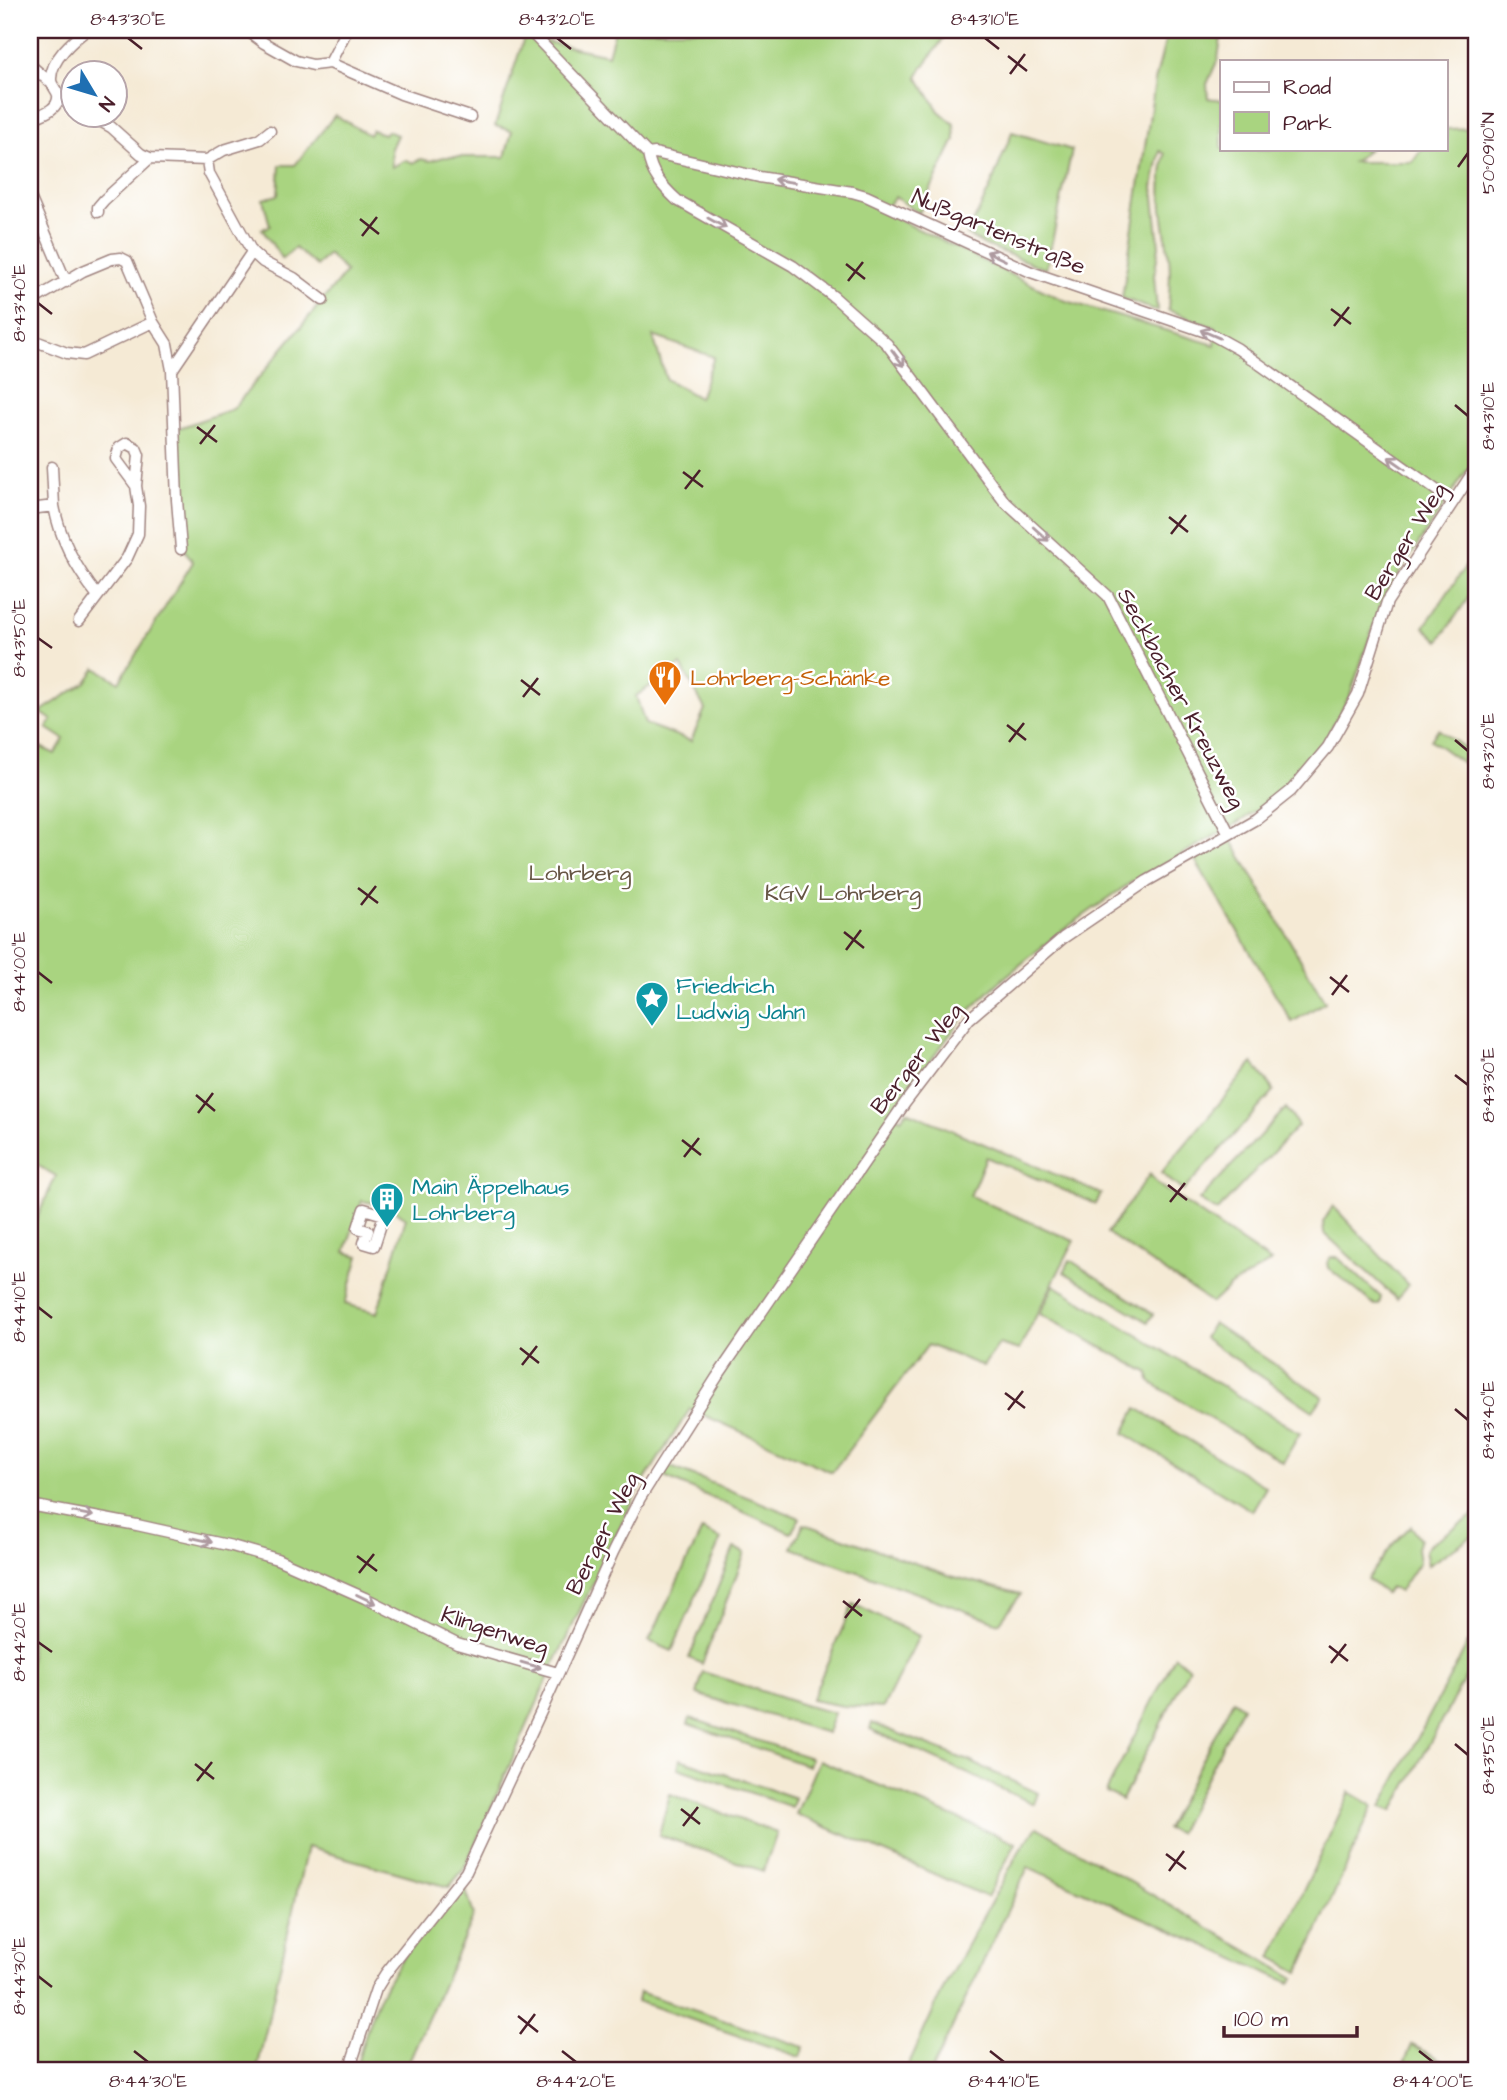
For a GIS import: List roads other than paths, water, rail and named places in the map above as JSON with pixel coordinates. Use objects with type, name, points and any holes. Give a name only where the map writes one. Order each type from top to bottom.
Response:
[{"type":"street","points":[[51,83],[60,57],[87,30]]},
{"type":"street","points":[[248,30],[272,48],[296,61],[313,65],[330,63],[401,94],[470,117]]},
{"type":"street","points":[[330,63],[347,30]]},
{"type":"street","points":[[529,30],[648,154]]},
{"type":"street","points":[[30,65],[51,83],[58,99],[50,110],[30,119]]},
{"type":"street","points":[[114,130],[141,154],[150,158],[207,160],[224,150],[260,139],[270,131]]},
{"type":"street","name":"Nußgartenstraße","points":[[648,154],[655,153],[746,175],[866,196],[1031,272],[1209,333],[1238,349],[1453,502]]},
{"type":"street","name":"Seckbacher Kreuzweg","points":[[648,154],[653,173],[677,200],[793,266],[834,297],[887,344],[1003,501],[1108,596],[1229,834]]},
{"type":"street","points":[[98,212],[104,200],[150,158]]},
{"type":"street","points":[[207,160],[209,173],[252,252],[263,262],[293,278],[323,300]]},
{"type":"street","points":[[30,197],[66,282]]},
{"type":"street","points":[[172,370],[252,252]]},
{"type":"street","points":[[30,302],[101,263],[124,259],[153,322],[167,344],[172,370],[181,549]]},
{"type":"street","points":[[30,339],[67,353],[84,355],[153,322]]},
{"type":"street","points":[[167,344],[193,341]]},
{"type":"street","name":"Berger Weg","points":[[558,1673],[640,1497],[794,1263],[951,1041],[969,1019],[1063,938],[1147,881],[1256,819],[1291,791],[1328,747],[1358,694],[1387,602],[1477,466]]},
{"type":"street","points":[[52,467],[54,506],[64,540],[87,583],[98,596]]},
{"type":"street","points":[[79,621],[127,558],[135,542],[139,515],[136,486]]},
{"type":"street","points":[[30,509],[54,506]]},
{"type":"street","name":"Klingenweg","points":[[30,1505],[137,1525],[277,1559],[365,1598],[457,1644],[558,1673],[466,1871],[397,1956],[376,1989],[349,2070]]},
{"type":"place","name":"Lohrberg-Schänke","points":[[665,707]]},
{"type":"place","name":"Friedrich Ludwig Jahn","points":[[652,1028]]},
{"type":"place","name":"Main Äppelhaus Lohrberg","points":[[387,1229]]},
{"type":"park label","name":"Lohrberg","points":[[580,872]]},
{"type":"park label","name":"KGV Lohrberg","points":[[843,892]]}]
